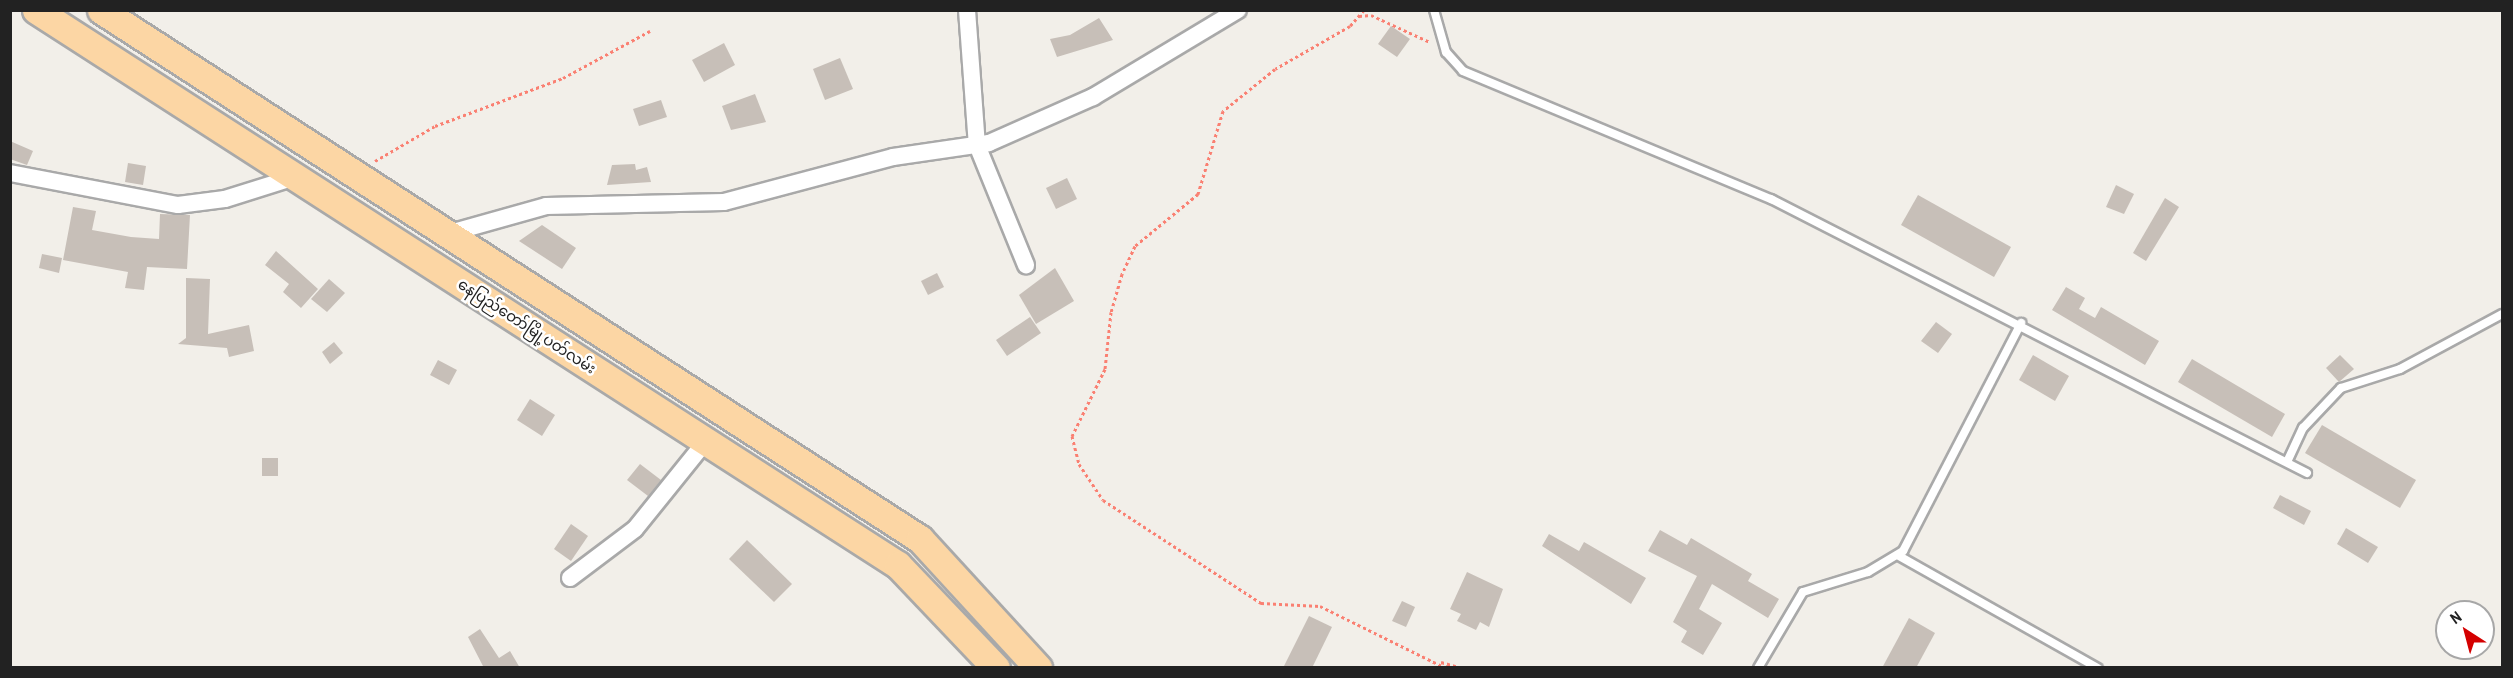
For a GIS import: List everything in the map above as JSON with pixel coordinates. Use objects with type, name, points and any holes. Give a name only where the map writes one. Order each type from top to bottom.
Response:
[{"type":"main road","name":"နေပြည်တော်မြို့ပတ်လမ်း","points":[[36,10],[898,565],[996,668]]},
{"type":"main road","points":[[101,10],[450,233],[920,539],[1038,668]]},
{"type":"street","points":[[967,10],[976,145],[1026,266]]},
{"type":"street","points":[[450,233],[546,206],[724,202],[893,157],[976,145],[1036,127],[1238,10]]},
{"type":"street","points":[[10,173],[178,204],[225,199],[295,177]]},
{"type":"street","points":[[570,578],[635,529],[706,441]]},
{"type":"lane","points":[[1434,10],[1445,48],[1463,71],[1771,199],[2021,323],[2307,473]]},
{"type":"lane","points":[[2287,462],[2303,428],[2341,388],[2400,369],[2502,314]]},
{"type":"lane","points":[[1758,668],[1803,592],[1899,555],[2021,323]]},
{"type":"lane","points":[[1899,555],[2098,668]]},
{"type":"path","points":[[1364,10],[1322,47],[1260,80],[1223,111],[1198,194],[1156,224],[1131,255],[1111,312],[1105,369],[1072,436],[1079,464],[1103,500],[1142,529],[1261,603],[1320,606],[1365,630],[1439,662],[1462,668]]},
{"type":"path","points":[[1359,16],[1371,15],[1445,48]]},
{"type":"path","points":[[355,172],[435,126],[563,78],[650,31]]},
{"type":"path","points":[[1439,662],[1446,668]]},
{"type":"building","points":[[1099,18],[1113,40],[1057,57],[1050,39],[1070,35]]},
{"type":"building","points":[[1391,26],[1410,39],[1397,57],[1378,44]]},
{"type":"building","points":[[724,43],[735,65],[704,82],[692,60]]},
{"type":"building","points":[[840,58],[853,89],[825,100],[813,69]]},
{"type":"building","points":[[755,94],[766,122],[731,130],[722,106]]},
{"type":"building","points":[[661,100],[667,117],[639,126],[633,109]]},
{"type":"building","points":[[10,141],[33,151],[27,165],[10,159]]},
{"type":"building","points":[[128,163],[146,166],[143,185],[125,182]]},
{"type":"building","points":[[635,164],[636,170],[647,167],[651,182],[607,185],[612,165]]},
{"type":"building","points":[[1067,178],[1077,199],[1056,209],[1046,188]]},
{"type":"building","points":[[2116,185],[2134,194],[2124,214],[2106,207]]},
{"type":"building","points":[[1918,195],[2011,247],[1994,277],[1901,225]]},
{"type":"building","points":[[2165,198],[2179,207],[2146,261],[2133,253]]},
{"type":"building","points":[[73,207],[96,211],[92,230],[159,239],[160,214],[190,215],[187,269],[147,267],[144,290],[125,288],[128,272],[63,260]]},
{"type":"building","points":[[542,225],[576,248],[562,269],[519,241]]},
{"type":"building","points":[[276,251],[318,289],[301,308],[283,292],[289,284],[265,265]]},
{"type":"building","points":[[42,254],[62,258],[59,273],[39,268]]},
{"type":"building","points":[[1055,268],[1074,301],[1036,324],[1019,295]]},
{"type":"building","points":[[937,273],[944,287],[928,295],[921,281]]},
{"type":"building","points":[[186,278],[210,279],[208,334],[249,325],[254,351],[229,357],[227,348],[178,344],[186,338]]},
{"type":"building","points":[[329,279],[345,293],[327,312],[311,299]]},
{"type":"building","points":[[2066,287],[2085,298],[2079,309],[2095,318],[2101,307],[2159,341],[2145,365],[2052,310]]},
{"type":"building","points":[[1030,317],[1041,333],[1007,356],[996,340]]},
{"type":"building","points":[[1936,322],[1952,334],[1938,353],[1921,341]]},
{"type":"building","points":[[334,342],[343,353],[330,364],[322,352]]},
{"type":"building","points":[[2033,355],[2069,376],[2055,401],[2019,380]]},
{"type":"building","points":[[2340,355],[2354,369],[2339,382],[2326,368]]},
{"type":"building","points":[[2192,359],[2285,414],[2272,437],[2178,382]]},
{"type":"building","points":[[438,360],[457,370],[449,385],[430,375]]},
{"type":"building","points":[[530,399],[555,415],[542,436],[517,420]]},
{"type":"building","points":[[2322,425],[2416,480],[2400,508],[2305,453]]},
{"type":"building","points":[[262,458],[278,458],[278,476],[262,476]]},
{"type":"building","points":[[640,464],[661,480],[648,496],[627,480]]},
{"type":"building","points":[[2280,495],[2311,511],[2304,525],[2273,508]]},
{"type":"building","points":[[571,524],[588,536],[571,561],[554,549]]},
{"type":"building","points":[[2346,528],[2378,547],[2368,563],[2337,544]]},
{"type":"building","points":[[1660,530],[1687,545],[1691,538],[1752,574],[1748,581],[1779,599],[1768,618],[1712,584],[1699,609],[1722,623],[1703,655],[1681,642],[1687,631],[1673,622],[1697,576],[1648,551]]},
{"type":"building","points":[[1549,534],[1579,551],[1584,542],[1646,578],[1631,604],[1542,546]]},
{"type":"building","points":[[747,540],[792,584],[774,602],[729,559]]},
{"type":"building","points":[[1467,572],[1503,589],[1489,627],[1480,622],[1476,630],[1457,621],[1461,614],[1450,609]]},
{"type":"building","points":[[1402,601],[1415,607],[1406,627],[1392,621]]},
{"type":"building","points":[[1309,616],[1332,627],[1312,668],[1283,668]]},
{"type":"building","points":[[1909,618],[1935,633],[1916,668],[1882,668]]},
{"type":"building","points":[[480,629],[499,658],[510,651],[520,668],[484,668],[468,637]]}]
